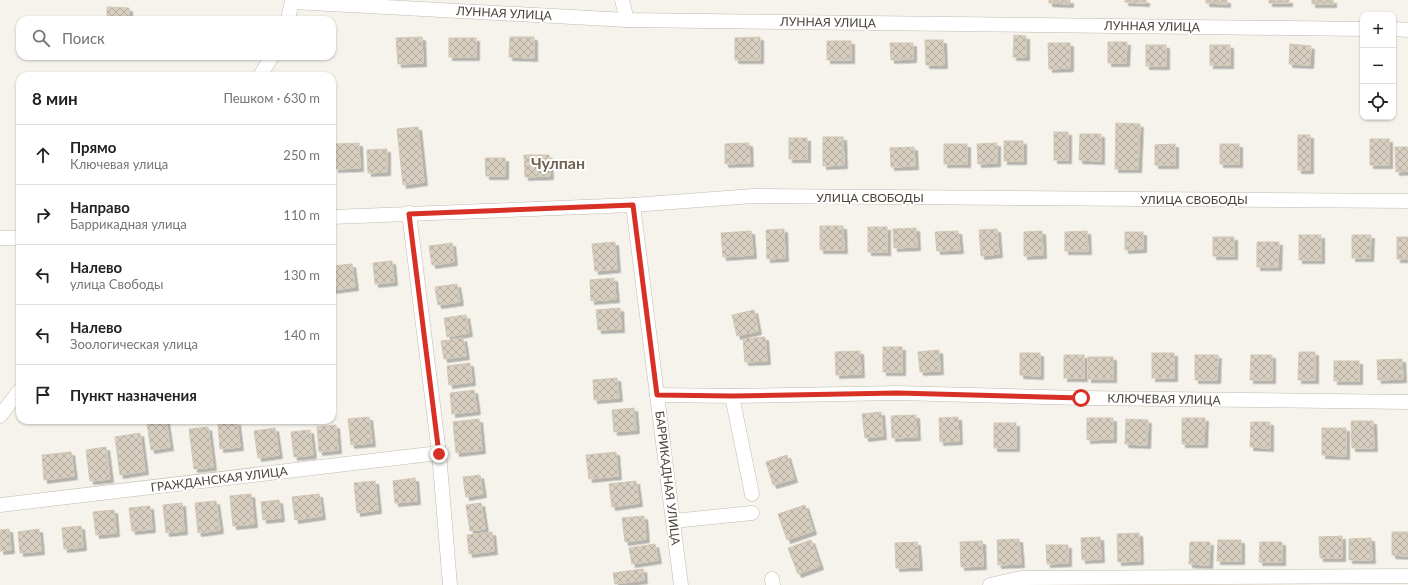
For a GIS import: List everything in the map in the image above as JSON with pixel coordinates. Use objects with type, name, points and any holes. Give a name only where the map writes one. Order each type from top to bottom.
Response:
[{"type":"street","points":[[622,0],[627,20]]},
{"type":"street","points":[[289,16],[293,1]]},
{"type":"street","name":"ЛУННАЯ УЛИЦА","points":[[293,1],[627,20],[1360,29]]},
{"type":"street","points":[[1396,29],[1408,30]]},
{"type":"street","points":[[262,72],[270,60]]},
{"type":"street","name":"УЛИЦА СВОБОДЫ","points":[[336,216],[633,205],[753,196],[1408,201]]},
{"type":"street","name":"БАРРИКАДНАЯ УЛИЦА","points":[[633,205],[681,585]]},
{"type":"street","points":[[409,214],[439,454],[450,585]]},
{"type":"street","points":[[0,238],[16,238]]},
{"type":"street","name":"КЛЮЧЕВАЯ УЛИЦА","points":[[657,395],[732,396],[898,393],[1081,398],[1408,402]]},
{"type":"street","points":[[0,416],[16,395]]},
{"type":"street","points":[[732,396],[752,494]]},
{"type":"street","name":"ГРАЖДАНСКАЯ УЛИЦА","points":[[0,505],[439,454]]},
{"type":"street","points":[[673,521],[752,513]]},
{"type":"street","points":[[990,585],[1021,578],[1408,576]]},
{"type":"building","points":[[1049,0],[1070,0],[1070,4],[1049,3]]},
{"type":"building","points":[[1125,0],[1146,0],[1146,3],[1125,2]]},
{"type":"building","points":[[1206,0],[1227,0],[1227,4],[1206,3]]},
{"type":"building","points":[[1269,0],[1289,0],[1289,3],[1269,3]]},
{"type":"building","points":[[1312,0],[1333,0],[1333,4],[1312,4]]},
{"type":"building","points":[[107,7],[129,8],[129,16],[107,16]]},
{"type":"building","points":[[1014,35],[1026,36],[1026,57],[1013,57]]},
{"type":"building","points":[[422,37],[423,63],[398,64],[396,38]]},
{"type":"building","points":[[510,37],[534,37],[534,58],[509,57]]},
{"type":"building","points":[[760,37],[760,60],[735,60],[735,38]]},
{"type":"building","points":[[449,38],[476,38],[476,57],[449,57]]},
{"type":"building","points":[[925,40],[943,40],[944,65],[926,65]]},
{"type":"building","points":[[827,41],[851,41],[851,60],[827,60]]},
{"type":"building","points":[[1108,42],[1127,42],[1126,63],[1108,63]]},
{"type":"building","points":[[890,43],[913,43],[913,59],[891,60]]},
{"type":"building","points":[[1048,43],[1070,43],[1070,68],[1049,69]]},
{"type":"building","points":[[1290,44],[1311,46],[1310,65],[1289,64]]},
{"type":"building","points":[[1146,45],[1166,45],[1166,66],[1146,66]]},
{"type":"building","points":[[1210,45],[1230,45],[1230,65],[1210,65]]},
{"type":"building","points":[[1116,123],[1140,124],[1138,169],[1115,169]]},
{"type":"building","points":[[418,127],[424,182],[403,185],[397,129]]},
{"type":"building","points":[[1054,132],[1068,132],[1068,160],[1054,160]]},
{"type":"building","points":[[1080,134],[1101,134],[1101,161],[1079,160]]},
{"type":"building","points":[[1298,135],[1310,135],[1310,170],[1298,170]]},
{"type":"building","points":[[823,137],[843,137],[844,165],[823,166]]},
{"type":"building","points":[[789,138],[807,138],[807,159],[789,159]]},
{"type":"building","points":[[1370,139],[1389,139],[1389,165],[1370,165]]},
{"type":"building","points":[[1004,141],[1023,141],[1023,161],[1004,161]]},
{"type":"building","points":[[359,143],[360,168],[336,169],[336,144]]},
{"type":"building","points":[[749,143],[750,163],[725,164],[725,144]]},
{"type":"building","points":[[997,143],[997,163],[978,164],[977,144]]},
{"type":"building","points":[[944,144],[967,144],[967,164],[944,164]]},
{"type":"building","points":[[1175,144],[1175,165],[1155,165],[1155,145]]},
{"type":"building","points":[[1220,144],[1239,144],[1239,164],[1220,164]]},
{"type":"building","points":[[914,147],[915,166],[891,167],[890,148]]},
{"type":"building","points":[[1395,147],[1408,147],[1408,171],[1396,172]]},
{"type":"building","points":[[387,149],[387,172],[368,173],[367,150]]},
{"type":"building","points":[[524,155],[549,155],[550,176],[525,177]]},
{"type":"building","points":[[485,158],[505,158],[505,176],[486,176]]},
{"type":"building","points":[[820,226],[843,226],[844,250],[820,250]]},
{"type":"building","points":[[868,227],[887,227],[887,252],[868,252]]},
{"type":"building","points":[[916,228],[917,247],[894,248],[893,229]]},
{"type":"building","points":[[784,229],[785,258],[767,259],[766,230]]},
{"type":"building","points":[[997,229],[999,254],[981,256],[979,230]]},
{"type":"building","points":[[751,231],[753,255],[723,257],[721,233]]},
{"type":"building","points":[[958,231],[960,250],[937,251],[935,232]]},
{"type":"building","points":[[1042,231],[1043,255],[1024,256],[1024,232]]},
{"type":"building","points":[[1087,231],[1088,251],[1065,251],[1065,232]]},
{"type":"building","points":[[1125,232],[1143,232],[1143,249],[1125,250]]},
{"type":"building","points":[[1299,235],[1321,235],[1321,260],[1299,260]]},
{"type":"building","points":[[1352,235],[1371,235],[1370,258],[1352,258]]},
{"type":"building","points":[[1213,237],[1234,237],[1234,256],[1213,256]]},
{"type":"building","points":[[1397,237],[1408,237],[1408,259],[1397,259]]},
{"type":"building","points":[[615,242],[617,269],[595,271],[592,244]]},
{"type":"building","points":[[1257,242],[1279,242],[1278,267],[1257,267]]},
{"type":"building","points":[[452,243],[454,262],[432,265],[429,246]]},
{"type":"building","points":[[392,261],[394,282],[375,284],[373,263]]},
{"type":"building","points":[[352,264],[355,287],[336,289],[336,266]]},
{"type":"building","points":[[614,278],[616,299],[591,301],[590,280]]},
{"type":"building","points":[[457,284],[460,302],[438,305],[435,287]]},
{"type":"building","points":[[620,308],[621,329],[598,330],[596,310]]},
{"type":"building","points":[[754,310],[758,331],[737,336],[732,315]]},
{"type":"building","points":[[466,315],[469,333],[447,337],[444,318]]},
{"type":"building","points":[[765,337],[767,361],[745,362],[743,339]]},
{"type":"building","points":[[463,338],[466,356],[444,359],[441,341]]},
{"type":"building","points":[[883,347],[902,347],[902,372],[883,372]]},
{"type":"building","points":[[939,350],[940,371],[920,372],[918,352]]},
{"type":"building","points":[[860,351],[861,374],[836,375],[835,352]]},
{"type":"building","points":[[1299,352],[1315,352],[1315,380],[1298,380]]},
{"type":"building","points":[[1020,353],[1040,353],[1040,376],[1020,375]]},
{"type":"building","points":[[1152,353],[1174,353],[1174,378],[1152,378]]},
{"type":"building","points":[[1064,355],[1084,355],[1084,378],[1064,378]]},
{"type":"building","points":[[1195,355],[1218,355],[1217,380],[1195,380]]},
{"type":"building","points":[[1251,355],[1272,355],[1272,380],[1250,380]]},
{"type":"building","points":[[1088,357],[1113,357],[1113,379],[1088,379]]},
{"type":"building","points":[[1402,359],[1403,379],[1378,380],[1377,360]]},
{"type":"building","points":[[1334,361],[1359,361],[1359,381],[1334,381]]},
{"type":"building","points":[[470,363],[472,382],[449,385],[447,366]]},
{"type":"building","points":[[617,378],[619,398],[594,400],[593,380]]},
{"type":"building","points":[[474,390],[477,411],[452,414],[450,393]]},
{"type":"building","points":[[634,408],[636,430],[614,432],[612,410]]},
{"type":"building","points":[[881,412],[883,436],[865,438],[862,414]]},
{"type":"building","points":[[916,415],[917,437],[892,438],[891,416]]},
{"type":"building","points":[[369,417],[372,443],[351,445],[348,419]]},
{"type":"building","points":[[958,417],[959,441],[940,442],[939,418]]},
{"type":"building","points":[[1087,418],[1113,418],[1113,439],[1087,440]]},
{"type":"building","points":[[1182,418],[1205,418],[1204,444],[1182,444]]},
{"type":"building","points":[[479,419],[482,450],[456,453],[453,422]]},
{"type":"building","points":[[1126,419],[1148,420],[1147,445],[1125,444]]},
{"type":"building","points":[[1351,421],[1373,421],[1374,448],[1352,448]]},
{"type":"building","points":[[1251,422],[1270,422],[1270,448],[1250,447]]},
{"type":"building","points":[[994,423],[1016,423],[1016,448],[994,448]]},
{"type":"building","points":[[147,424],[167,424],[170,447],[151,450]]},
{"type":"building","points":[[218,424],[237,424],[240,447],[220,449]]},
{"type":"building","points":[[336,425],[338,450],[319,452],[317,427]]},
{"type":"building","points":[[208,427],[213,467],[194,469],[189,429]]},
{"type":"building","points":[[275,428],[279,455],[258,458],[254,431]]},
{"type":"building","points":[[1322,428],[1346,428],[1346,456],[1322,455]]},
{"type":"building","points":[[310,430],[313,455],[294,457],[291,432]]},
{"type":"building","points":[[140,433],[145,471],[120,475],[115,437]]},
{"type":"building","points":[[106,447],[110,479],[90,481],[86,450]]},
{"type":"building","points":[[71,452],[74,476],[44,480],[42,455]]},
{"type":"building","points":[[616,452],[618,476],[589,479],[586,455]]},
{"type":"building","points":[[787,455],[794,479],[773,485],[766,462]]},
{"type":"building","points":[[480,475],[483,494],[466,497],[463,477]]},
{"type":"building","points":[[415,478],[417,501],[395,503],[393,481]]},
{"type":"building","points":[[375,481],[378,510],[357,513],[354,483]]},
{"type":"building","points":[[636,481],[639,503],[612,507],[609,484]]},
{"type":"building","points":[[251,494],[254,524],[233,526],[230,496]]},
{"type":"building","points":[[319,494],[322,516],[295,520],[292,497]]},
{"type":"building","points":[[279,500],[281,518],[263,520],[261,502]]},
{"type":"building","points":[[216,501],[220,530],[198,533],[195,503]]},
{"type":"building","points":[[182,503],[184,531],[166,533],[163,505]]},
{"type":"building","points":[[481,503],[485,529],[470,531],[466,505]]},
{"type":"building","points":[[805,505],[813,531],[787,540],[778,514]]},
{"type":"building","points":[[150,506],[152,529],[132,531],[129,508]]},
{"type":"building","points":[[114,510],[116,533],[96,535],[93,512]]},
{"type":"building","points":[[644,516],[646,539],[625,542],[622,518]]},
{"type":"building","points":[[81,526],[83,547],[64,549],[62,528]]},
{"type":"building","points":[[9,529],[11,550],[0,551],[0,530]]},
{"type":"building","points":[[39,529],[41,551],[20,553],[18,532]]},
{"type":"building","points":[[492,532],[494,551],[469,554],[467,535]]},
{"type":"building","points":[[1392,532],[1408,532],[1408,556],[1392,555]]},
{"type":"building","points":[[1139,533],[1140,561],[1118,562],[1117,534]]},
{"type":"building","points":[[1342,536],[1342,558],[1320,558],[1319,537]]},
{"type":"building","points":[[1100,537],[1101,559],[1082,560],[1081,538]]},
{"type":"building","points":[[1371,538],[1372,560],[1349,560],[1349,539]]},
{"type":"building","points":[[1019,539],[1021,564],[998,565],[997,540]]},
{"type":"building","points":[[811,540],[820,566],[798,574],[788,548]]},
{"type":"building","points":[[1218,540],[1241,540],[1241,561],[1217,561]]},
{"type":"building","points":[[982,541],[983,566],[961,567],[960,542]]},
{"type":"building","points":[[917,542],[919,567],[896,568],[895,543]]},
{"type":"building","points":[[1190,542],[1210,542],[1209,565],[1189,564]]},
{"type":"building","points":[[1260,542],[1282,542],[1282,562],[1259,562]]},
{"type":"building","points":[[655,544],[658,560],[632,564],[629,548]]},
{"type":"building","points":[[1046,545],[1068,545],[1068,563],[1047,564]]},
{"type":"building","points":[[643,569],[644,580],[615,584],[613,573]]},
{"type":"district","name":"Чулпан","points":[[558,162]]},
{"type":"route","points":[[439,454],[409,214],[633,205],[657,395],[732,396],[898,393],[1081,398]]}]
